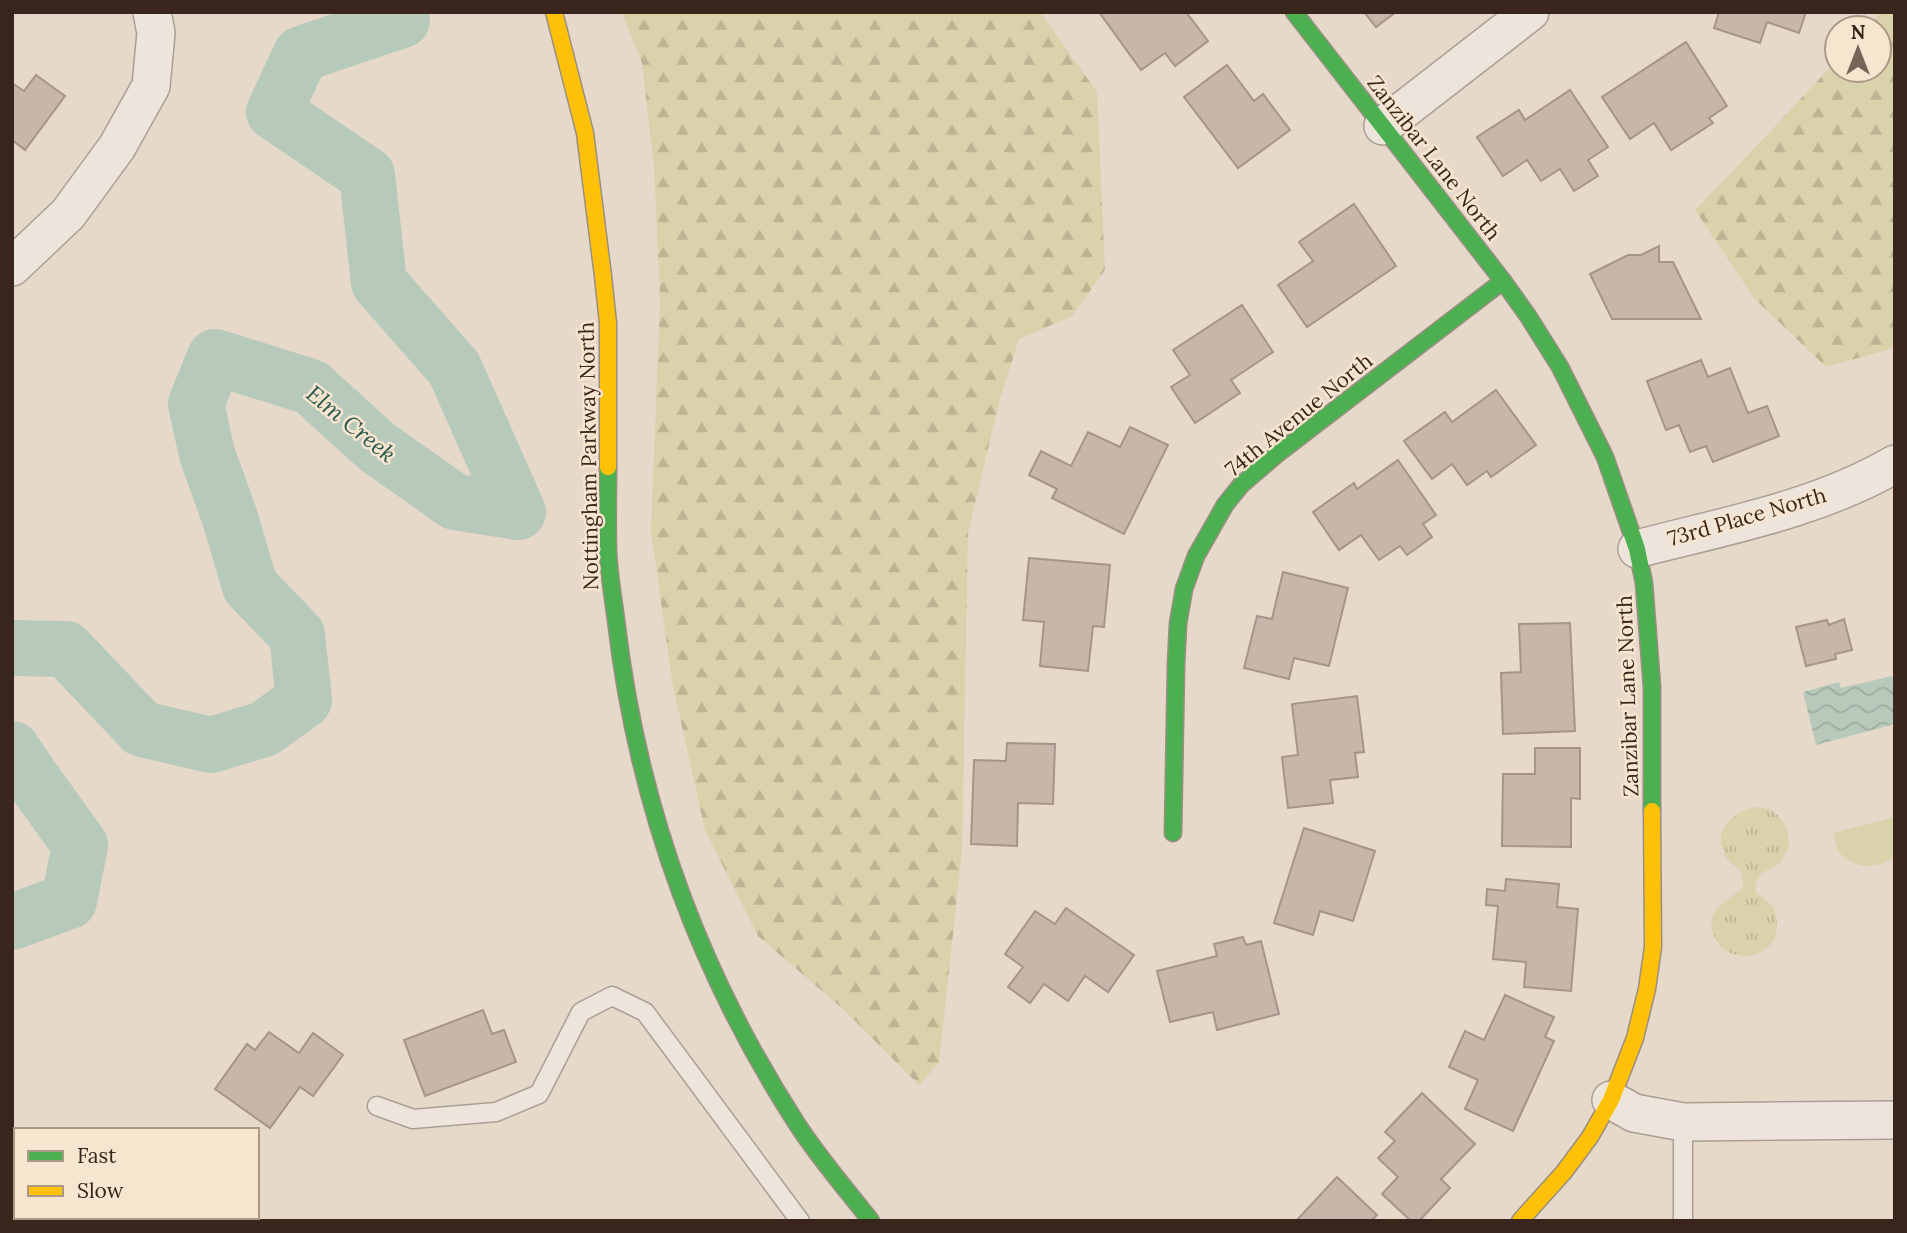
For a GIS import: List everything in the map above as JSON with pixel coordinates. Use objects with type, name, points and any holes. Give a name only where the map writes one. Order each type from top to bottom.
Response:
[{"type":"street","points":[[12,267],[68,214],[123,137],[151,86],[156,33],[152,12]]},
{"type":"street","name":"Nottingham Parkway North","points":[[554,12],[585,133],[608,323],[608,552],[621,663],[641,761],[658,826],[695,931],[742,1032],[798,1126],[871,1221]]},
{"type":"street","name":"Zanzibar Lane North","points":[[1294,12],[1503,281],[1560,367],[1605,457],[1637,549],[1644,583],[1652,687],[1653,947],[1647,989],[1635,1038],[1611,1100],[1590,1137],[1564,1172],[1520,1221]]},
{"type":"street","points":[[1383,126],[1530,12]]},
{"type":"street","name":"74th Avenue North","points":[[1173,833],[1178,624],[1184,589],[1196,556],[1212,526],[1241,485],[1276,454],[1503,281]]},
{"type":"street","name":"73rd Place North","points":[[1637,549],[1768,516],[1823,497],[1895,464]]},
{"type":"street","points":[[1611,1100],[1634,1113],[1683,1122],[1895,1120]]},
{"type":"lane","points":[[377,1106],[413,1119],[496,1112],[539,1094],[581,1012],[612,996],[645,1012],[800,1221]]},
{"type":"lane","points":[[1683,1122],[1683,1221]]},
{"type":"green space","points":[[622,12],[1040,12],[1097,92],[1105,270],[1072,316],[1019,339],[999,402],[968,533],[962,851],[939,1063],[919,1085],[842,1008],[758,936],[705,830],[672,681],[651,530],[660,300],[654,167],[642,63]]},
{"type":"green space","points":[[1895,12],[1895,187],[1892,195],[1895,202],[1895,344],[1887,350],[1826,367],[1754,298],[1695,210],[1823,75],[1823,84],[1893,84],[1893,14],[1879,14]]},
{"type":"green space","points":[[1756,807],[1769,809],[1779,816],[1787,828],[1789,845],[1781,862],[1761,874],[1755,884],[1756,893],[1774,909],[1777,923],[1775,936],[1770,946],[1761,952],[1739,955],[1728,952],[1719,945],[1713,934],[1711,920],[1717,909],[1743,887],[1742,874],[1725,855],[1721,837],[1723,830],[1727,823],[1740,813]]},
{"type":"green space","points":[[1895,817],[1895,855],[1889,860],[1866,866],[1843,857],[1838,850],[1833,833]]},
{"type":"water","points":[[1892,676],[1895,685],[1895,724],[1816,745],[1803,692],[1839,682],[1841,688]]},
{"type":"building","points":[[1099,12],[1186,12],[1208,41],[1175,66],[1165,53],[1141,70]]},
{"type":"building","points":[[1364,12],[1396,12],[1376,27]]},
{"type":"building","points":[[1719,12],[1806,12],[1799,33],[1767,22],[1760,43],[1714,28]]},
{"type":"building","points":[[1686,42],[1727,106],[1709,118],[1713,123],[1671,150],[1654,123],[1630,139],[1602,97]]},
{"type":"building","points":[[1227,65],[1254,101],[1263,94],[1290,130],[1238,168],[1184,97]]},
{"type":"building","points":[[36,75],[65,96],[25,150],[12,140],[12,83],[24,91]]},
{"type":"building","points":[[1570,90],[1608,147],[1588,160],[1598,176],[1574,191],[1560,169],[1541,181],[1527,160],[1503,176],[1477,137],[1519,110],[1525,120]]},
{"type":"building","points":[[1354,204],[1396,266],[1307,327],[1278,285],[1313,261],[1299,242]]},
{"type":"building","points":[[1659,246],[1659,262],[1673,262],[1701,319],[1612,319],[1590,274],[1628,255],[1641,255]]},
{"type":"building","points":[[1242,305],[1273,352],[1231,380],[1240,393],[1195,423],[1171,387],[1190,375],[1173,350]]},
{"type":"building","points":[[1701,360],[1708,377],[1730,368],[1748,413],[1767,406],[1779,436],[1713,462],[1706,446],[1690,452],[1679,425],[1666,430],[1647,381]]},
{"type":"building","points":[[1496,390],[1536,445],[1491,477],[1487,471],[1467,485],[1452,464],[1432,479],[1404,441],[1445,412],[1452,422]]},
{"type":"building","points":[[1130,427],[1168,445],[1124,534],[1052,498],[1057,489],[1029,475],[1041,451],[1071,466],[1088,432],[1120,447]]},
{"type":"building","points":[[1398,460],[1436,515],[1423,524],[1432,537],[1407,555],[1400,546],[1379,560],[1361,535],[1339,550],[1313,512],[1354,483],[1357,489]]},
{"type":"building","points":[[1029,558],[1110,565],[1104,627],[1093,626],[1088,671],[1040,666],[1044,622],[1023,620]]},
{"type":"building","points":[[1283,572],[1348,588],[1329,666],[1294,658],[1289,679],[1244,668],[1257,616],[1272,619]]},
{"type":"building","points":[[1844,619],[1852,650],[1835,654],[1836,659],[1806,666],[1796,627],[1827,620],[1829,625]]},
{"type":"building","points":[[1570,623],[1575,731],[1503,734],[1501,673],[1521,672],[1519,624]]},
{"type":"building","points":[[1357,696],[1364,752],[1355,753],[1358,777],[1330,780],[1333,803],[1288,808],[1282,757],[1298,755],[1292,704]]},
{"type":"building","points":[[1007,743],[1055,744],[1053,804],[1018,803],[1017,846],[971,844],[974,760],[1006,761]]},
{"type":"building","points":[[1535,748],[1580,748],[1580,799],[1571,798],[1571,847],[1502,846],[1503,774],[1535,774]]},
{"type":"building","points":[[1304,828],[1375,851],[1353,921],[1320,911],[1313,935],[1274,923]]},
{"type":"building","points":[[1506,879],[1559,884],[1557,907],[1578,909],[1571,991],[1524,987],[1526,962],[1493,959],[1498,906],[1486,905],[1487,889],[1505,891]]},
{"type":"building","points":[[1066,908],[1134,955],[1108,992],[1085,976],[1068,1001],[1044,984],[1030,1003],[1008,987],[1023,967],[1005,954],[1035,911],[1055,924]]},
{"type":"building","points":[[1243,937],[1246,945],[1261,941],[1279,1014],[1217,1030],[1213,1012],[1170,1022],[1157,971],[1217,956],[1214,944]]},
{"type":"building","points":[[1505,995],[1554,1017],[1545,1037],[1554,1041],[1513,1131],[1465,1109],[1478,1080],[1449,1067],[1465,1031],[1484,1040]]},
{"type":"building","points":[[483,1010],[492,1034],[504,1030],[516,1062],[425,1096],[404,1040]]},
{"type":"building","points":[[269,1032],[299,1053],[313,1033],[343,1055],[313,1096],[300,1087],[270,1128],[215,1089],[247,1044],[255,1050]]},
{"type":"building","points":[[1422,1093],[1475,1144],[1441,1179],[1450,1188],[1419,1221],[1411,1221],[1382,1194],[1398,1177],[1378,1158],[1395,1141],[1385,1132]]},
{"type":"building","points":[[1337,1177],[1377,1215],[1371,1221],[1296,1221]]},
{"type":"waterway","name":"Elm Creek","points":[[12,648],[66,649],[142,729],[211,745],[264,729],[304,700],[297,635],[250,586],[207,454],[196,404],[215,357],[311,387],[377,447],[455,502],[518,512],[454,368],[379,283],[367,175],[274,112],[301,54],[402,20],[394,12]]},
{"type":"waterway","name":"Elm Creek","points":[[12,749],[80,845],[69,901],[12,922]]},
{"type":"traffic: fast","points":[[1294,12],[1528,316],[1560,367],[1605,457],[1637,549],[1644,583],[1652,687],[1652,811]]},
{"type":"traffic: fast","points":[[1173,833],[1178,624],[1184,589],[1196,556],[1225,505],[1241,485],[1276,455],[1503,281]]},
{"type":"traffic: fast","points":[[608,467],[609,560],[626,687],[639,754],[656,819],[677,882],[730,1006],[762,1066],[805,1137],[871,1221]]},
{"type":"traffic: slow","points":[[554,12],[585,133],[603,276],[608,323],[608,467]]},
{"type":"traffic: slow","points":[[1520,1221],[1564,1172],[1590,1137],[1611,1100],[1635,1038],[1647,989],[1653,947],[1652,811]]}]
